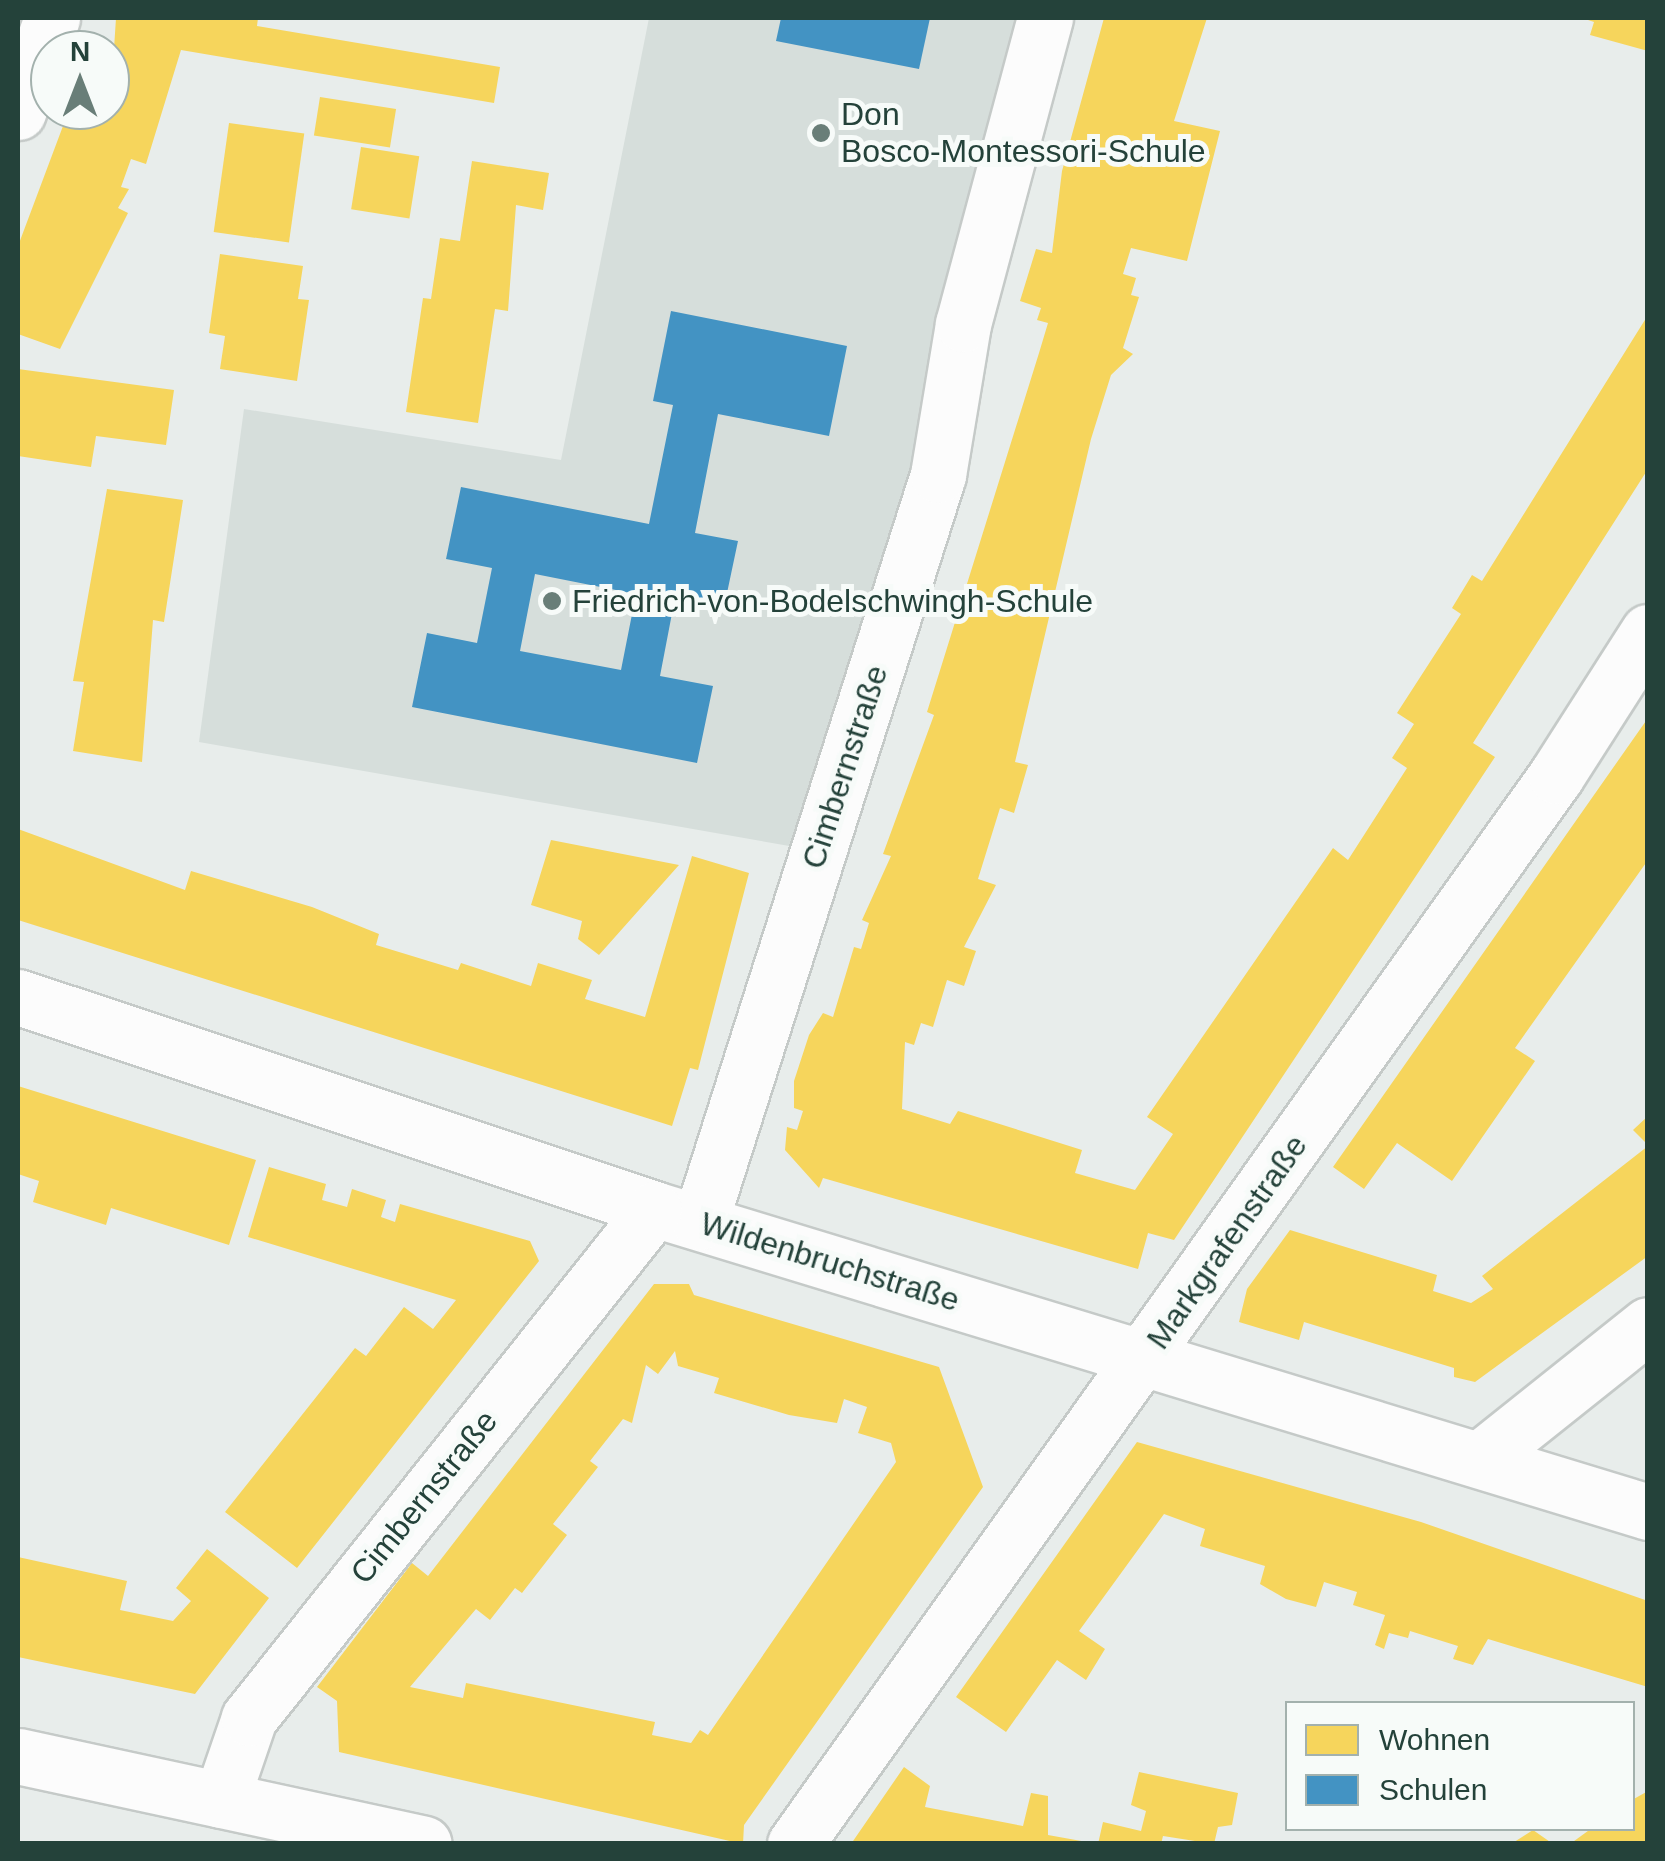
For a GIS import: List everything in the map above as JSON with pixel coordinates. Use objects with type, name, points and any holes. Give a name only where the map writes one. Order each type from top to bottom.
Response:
[{"type":"street","points":[[18,112],[52,18]]},
{"type":"street","name":"Cimbernstraße","points":[[221,1800],[248,1718],[677,1215],[938,476],[962,324],[1046,18]]},
{"type":"street","name":"Markgrafenstraße","points":[[795,1844],[1145,1359],[1556,776],[1648,632]]},
{"type":"street","name":"Wildenbruchstraße","points":[[18,997],[677,1215],[1648,1512]]},
{"type":"street","points":[[1479,1460],[1648,1325]]},
{"type":"street","points":[[18,1756],[424,1844]]},
{"type":"shaded area","name":"Friedrich-von-Bodelschwingh-Schule","points":[[649,18],[1046,18],[818,851],[199,742],[244,409],[561,460]]},
{"type":"building: Wohnen","points":[[116,18],[258,18],[257,26],[500,67],[494,103],[181,50],[146,164],[131,159],[121,187],[129,189],[118,208],[128,213],[60,349],[18,334],[18,246],[62,130],[130,130],[130,30],[115,30]]},
{"type":"building: Wohnen","points":[[1104,18],[1207,18],[1174,121],[1220,131],[1187,261],[1131,248],[1123,274],[1136,278],[1131,295],[1139,297],[1123,348],[1133,354],[1111,375],[1091,439],[1015,762],[1028,765],[1014,813],[1000,808],[978,879],[996,885],[964,947],[976,951],[964,986],[947,980],[933,1027],[921,1023],[914,1045],[905,1042],[902,1109],[950,1124],[958,1111],[1082,1150],[1075,1173],[1135,1190],[1173,1134],[1147,1117],[1333,848],[1348,860],[1407,768],[1392,758],[1414,724],[1397,713],[1461,614],[1452,608],[1472,575],[1482,581],[1648,315],[1648,469],[1473,743],[1495,757],[1174,1240],[1148,1233],[1138,1269],[823,1178],[819,1188],[785,1150],[787,1127],[797,1130],[803,1111],[794,1108],[794,1081],[809,1035],[823,1013],[833,1017],[854,947],[861,949],[869,923],[862,920],[891,856],[883,854],[934,715],[927,712],[1048,323],[1037,320],[1041,308],[1020,301],[1036,249],[1052,253],[1062,171]]},
{"type":"building: Wohnen","points":[[1582,18],[1648,18],[1648,51],[1590,35],[1594,22]]},
{"type":"building: Wohnen","points":[[320,97],[396,109],[390,148],[314,136]]},
{"type":"building: Wohnen","points":[[229,123],[304,134],[289,243],[214,232]]},
{"type":"building: Wohnen","points":[[361,147],[419,156],[409,218],[351,209]]},
{"type":"building: Wohnen","points":[[472,161],[549,173],[543,210],[516,205],[508,311],[495,309],[478,423],[406,412],[423,298],[431,299],[440,238],[460,241]]},
{"type":"building: Wohnen","points":[[220,254],[303,266],[298,299],[309,300],[297,381],[220,369],[225,336],[209,333]]},
{"type":"building: Wohnen","points":[[18,369],[174,390],[166,445],[96,436],[91,467],[18,456]]},
{"type":"building: Wohnen","points":[[107,489],[183,500],[164,622],[153,620],[142,762],[73,751],[84,682],[73,681]]},
{"type":"building: Wohnen","points":[[1648,718],[1648,860],[1515,1048],[1535,1061],[1452,1181],[1397,1143],[1364,1189],[1333,1167]]},
{"type":"building: Wohnen","points":[[18,829],[185,890],[191,871],[312,907],[379,934],[376,945],[458,970],[461,963],[531,986],[538,963],[592,980],[585,999],[645,1017],[692,856],[749,873],[698,1070],[690,1068],[672,1126],[18,920]]},
{"type":"building: Wohnen","points":[[551,840],[679,865],[599,955],[578,939],[582,921],[531,905]]},
{"type":"building: Wohnen","points":[[18,1086],[256,1160],[229,1245],[111,1208],[106,1225],[33,1202],[39,1181],[18,1174]]},
{"type":"building: Wohnen","points":[[1648,1116],[1648,1145],[1633,1130]]},
{"type":"building: Wohnen","points":[[1648,1146],[1648,1256],[1475,1382],[1454,1377],[1454,1368],[1304,1322],[1299,1340],[1239,1322],[1247,1289],[1290,1230],[1437,1275],[1433,1291],[1471,1303],[1493,1289],[1482,1276]]},
{"type":"building: Wohnen","points":[[269,1167],[326,1184],[322,1200],[347,1207],[352,1189],[386,1200],[381,1217],[395,1222],[400,1204],[530,1241],[539,1261],[297,1568],[225,1512],[355,1348],[366,1356],[404,1307],[433,1329],[456,1300],[248,1237]]},
{"type":"building: Wohnen","points":[[654,1284],[689,1284],[694,1295],[939,1367],[983,1487],[744,1825],[743,1844],[339,1752],[337,1701],[317,1687],[412,1563],[428,1576]],"holes":[[[675,1351],[678,1366],[719,1378],[714,1393],[789,1415],[837,1423],[844,1399],[867,1407],[858,1433],[891,1443],[896,1462],[708,1735],[700,1730],[691,1743],[652,1735],[655,1722],[466,1683],[463,1698],[410,1687],[476,1609],[490,1620],[515,1588],[522,1593],[567,1535],[553,1524],[598,1467],[590,1461],[623,1419],[632,1423],[646,1365],[658,1374]]]},
{"type":"building: Wohnen","points":[[1137,1442],[1421,1522],[1648,1601],[1648,1687],[1488,1639],[1473,1665],[1453,1659],[1458,1646],[1410,1631],[1408,1638],[1389,1633],[1384,1649],[1375,1645],[1385,1615],[1353,1605],[1357,1592],[1324,1582],[1316,1607],[1286,1599],[1260,1584],[1265,1566],[1200,1546],[1205,1529],[1164,1514],[1079,1631],[1105,1649],[1086,1680],[1057,1660],[1006,1732],[956,1697]]},
{"type":"building: Wohnen","points":[[207,1549],[269,1598],[195,1694],[18,1657],[18,1557],[127,1581],[120,1610],[173,1621],[191,1601],[176,1588]]},
{"type":"building: Wohnen","points":[[904,1767],[930,1786],[925,1807],[1023,1826],[1031,1793],[1048,1796],[1048,1835],[1098,1844],[851,1844]]},
{"type":"building: Wohnen","points":[[1139,1772],[1238,1793],[1232,1825],[1218,1827],[1214,1844],[1163,1836],[1161,1844],[1098,1844],[1103,1822],[1141,1831],[1146,1811],[1131,1805]]},
{"type":"building: Wohnen","points":[[1648,1791],[1648,1844],[1570,1844],[1588,1831],[1635,1831],[1635,1798]]},
{"type":"building: Wohnen","points":[[1534,1831],[1553,1844],[1511,1844]]},
{"type":"building: Schulen","points":[[781,18],[930,18],[919,69],[776,41]]},
{"type":"building: Schulen","points":[[671,311],[847,346],[829,436],[718,414],[695,533],[738,541],[723,612],[674,603],[660,676],[713,686],[697,763],[412,707],[427,633],[477,643],[492,568],[446,559],[461,487],[649,524],[673,405],[653,401]],"holes":[[[535,574],[636,594],[621,670],[520,651]]]},
{"type":"place","name":"Don Bosco-Montessori-Schule","points":[[821,133]]},
{"type":"place","name":"Friedrich-von-Bodelschwingh-Schule","points":[[552,601]]}]
